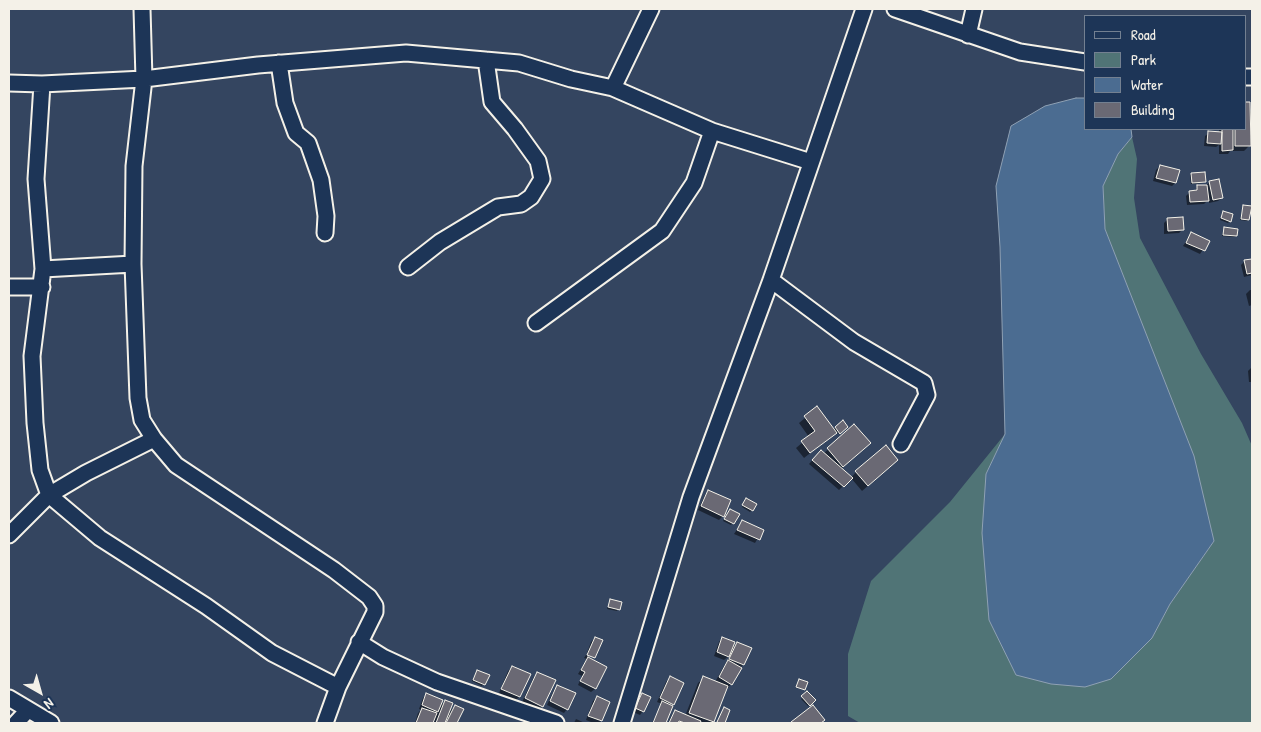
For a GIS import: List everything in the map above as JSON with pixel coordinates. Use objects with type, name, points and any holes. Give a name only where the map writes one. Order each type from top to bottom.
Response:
[{"type":"street","points":[[142,9],[144,79],[134,166],[134,264],[138,398],[142,420],[154,439],[176,464],[334,570],[369,597],[375,606],[375,612],[338,687],[325,723]]},
{"type":"street","points":[[613,88],[651,9]]},
{"type":"street","points":[[622,723],[692,497],[771,280],[864,9]]},
{"type":"street","points":[[895,9],[1020,52],[1084,62]]},
{"type":"street","points":[[968,35],[972,11]]},
{"type":"street","points":[[9,84],[144,79],[279,64],[406,53],[519,63],[570,80],[613,88],[712,132],[811,162]]},
{"type":"street","points":[[408,267],[440,242],[498,207],[520,204],[531,197],[542,179],[538,161],[515,129],[492,102],[486,60]]},
{"type":"street","points":[[279,64],[285,103],[296,133],[308,143],[321,180],[326,216],[325,233]]},
{"type":"street","points":[[42,84],[36,179],[43,269],[32,356],[35,423],[40,470],[49,495],[100,538],[206,606],[272,653],[338,687]]},
{"type":"street","points":[[536,323],[662,231],[694,183],[712,132]]},
{"type":"street","points":[[43,269],[134,264]]},
{"type":"street","points":[[771,280],[854,342],[924,383],[927,395],[901,444]]},
{"type":"street","points":[[9,287],[42,287]]},
{"type":"street","points":[[9,535],[49,495],[86,472],[154,439]]},
{"type":"street","points":[[359,642],[383,656],[437,682],[556,723]]},
{"type":"street","points":[[9,698],[51,723]]},
{"type":"street","points":[[16,723],[28,710]]},
{"type":"green space","points":[[1132,137],[1137,159],[1134,198],[1140,238],[1201,354],[1242,423],[1252,446],[1252,723],[860,723],[848,716],[848,654],[871,581],[950,502],[1005,434],[986,474],[1152,638],[1170,604],[1214,541],[1131,297],[1105,229],[1103,186],[1118,154]]},
{"type":"water","points":[[1076,98],[1084,98],[1084,130],[1131,130],[1132,137],[1118,154],[1103,186],[1105,229],[1194,456],[1214,541],[1170,604],[1152,638],[1111,679],[1085,687],[1051,684],[1016,675],[989,620],[982,533],[986,474],[1005,434],[1000,247],[996,186],[1011,126],[1045,106]]},
{"type":"building","points":[[1246,102],[1250,102],[1251,146],[1235,146],[1235,130],[1246,130]]},
{"type":"building","points":[[1222,130],[1233,130],[1233,150],[1222,151]]},
{"type":"building","points":[[1208,131],[1222,132],[1221,144],[1207,143]]},
{"type":"building","points":[[1160,165],[1180,170],[1176,183],[1156,178]]},
{"type":"building","points":[[1205,172],[1206,182],[1192,183],[1191,173]]},
{"type":"building","points":[[1219,179],[1223,198],[1213,200],[1209,181]]},
{"type":"building","points":[[1197,185],[1207,185],[1209,201],[1190,202],[1189,191],[1197,190]]},
{"type":"building","points":[[1243,205],[1252,206],[1249,220],[1241,219]]},
{"type":"building","points":[[1223,211],[1233,214],[1231,222],[1221,218]]},
{"type":"building","points":[[1183,217],[1184,230],[1168,231],[1167,218]]},
{"type":"building","points":[[1224,227],[1238,229],[1237,236],[1223,235]]},
{"type":"building","points":[[1191,232],[1210,241],[1205,251],[1186,243]]},
{"type":"building","points":[[1252,259],[1252,273],[1247,274],[1244,260]]},
{"type":"building","points":[[817,406],[837,433],[810,453],[801,441],[815,431],[804,416]]},
{"type":"building","points":[[843,420],[848,427],[840,434],[835,427]]},
{"type":"building","points":[[854,424],[871,443],[843,467],[827,448]]},
{"type":"building","points":[[886,445],[898,460],[868,486],[855,471]]},
{"type":"building","points":[[821,450],[853,478],[844,487],[812,460]]},
{"type":"building","points":[[708,490],[731,500],[724,517],[701,506]]},
{"type":"building","points":[[746,498],[757,504],[753,511],[742,505]]},
{"type":"building","points":[[730,509],[740,514],[734,524],[724,519]]},
{"type":"building","points":[[742,520],[764,530],[760,540],[737,530]]},
{"type":"building","points":[[610,599],[622,602],[620,610],[608,607]]},
{"type":"building","points":[[595,637],[603,640],[595,658],[587,655]]},
{"type":"building","points":[[722,637],[735,642],[729,657],[717,652]]},
{"type":"building","points":[[737,642],[752,648],[744,665],[729,659]]},
{"type":"building","points":[[588,657],[607,667],[596,689],[580,681],[585,672],[581,670]]},
{"type":"building","points":[[728,660],[742,668],[732,685],[719,677]]},
{"type":"building","points":[[512,666],[531,674],[520,697],[501,689]]},
{"type":"building","points":[[477,670],[490,675],[485,685],[473,680]]},
{"type":"building","points":[[537,672],[556,680],[543,707],[525,698]]},
{"type":"building","points":[[670,676],[684,683],[674,705],[660,698]]},
{"type":"building","points":[[703,676],[728,686],[714,722],[689,713]]},
{"type":"building","points":[[799,679],[808,682],[805,690],[796,687]]},
{"type":"building","points":[[557,685],[576,693],[568,710],[550,701]]},
{"type":"building","points":[[807,691],[816,700],[810,706],[801,696]]},
{"type":"building","points":[[426,693],[443,700],[438,712],[422,705]]},
{"type":"building","points":[[642,693],[651,697],[644,712],[635,708]]},
{"type":"building","points":[[597,696],[610,702],[602,721],[588,716]]},
{"type":"building","points":[[445,700],[453,703],[445,723],[436,723]]},
{"type":"building","points":[[662,701],[673,706],[666,723],[653,723]]},
{"type":"building","points":[[455,705],[464,709],[457,723],[446,723]]},
{"type":"building","points":[[813,705],[825,720],[821,723],[791,722]]},
{"type":"building","points":[[724,707],[730,710],[725,723],[719,723],[717,722]]},
{"type":"building","points":[[422,708],[437,713],[433,723],[416,723]]},
{"type":"building","points":[[675,710],[701,721],[700,723],[679,721],[678,723],[669,723]]}]
